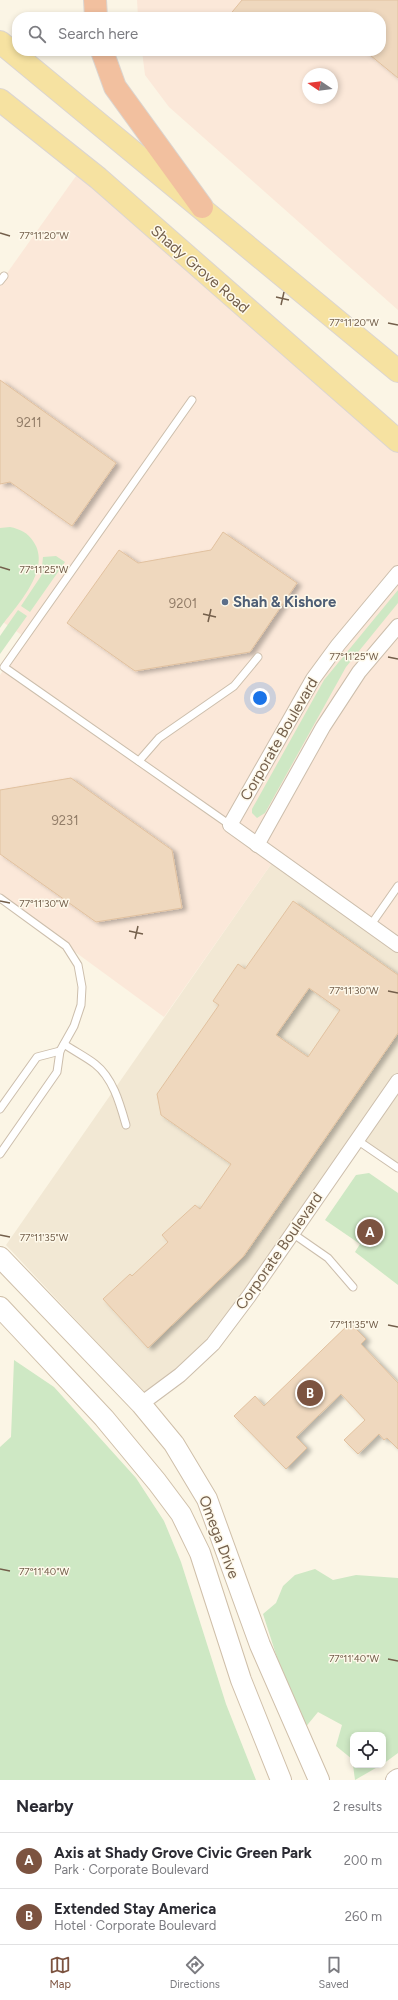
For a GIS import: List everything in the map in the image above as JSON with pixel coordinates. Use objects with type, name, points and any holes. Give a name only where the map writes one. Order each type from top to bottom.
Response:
[{"type":"highway","points":[[95,0],[96,12]]},
{"type":"highway","points":[[104,56],[115,87],[202,207]]},
{"type":"main road","points":[[0,42],[12,52]]},
{"type":"main road","points":[[17,56],[202,207],[398,371]]},
{"type":"main road","name":"Shady Grove Road","points":[[0,100],[98,178],[398,441]]},
{"type":"main road","name":"Omega Drive","points":[[0,1257],[141,1404],[174,1444],[206,1499],[260,1646],[319,1780]]},
{"type":"main road","name":"Omega Drive","points":[[0,1307],[104,1418],[157,1482],[181,1514],[200,1553],[241,1680],[281,1780]]},
{"type":"street","name":"Corporate Boulevard","points":[[230,826],[313,679],[338,645],[398,573]]},
{"type":"street","points":[[257,845],[323,727],[359,672],[398,626]]},
{"type":"street","points":[[230,826],[398,946]]},
{"type":"street","name":"Corporate Boulevard","points":[[141,1404],[180,1375],[213,1344],[249,1296],[398,1081]]},
{"type":"lane","points":[[192,400],[2,670],[139,761],[230,826]]},
{"type":"lane","points":[[139,761],[159,738],[234,686],[258,657]]},
{"type":"lane","points":[[370,926],[398,886]]},
{"type":"lane","points":[[0,898],[66,946],[78,965],[82,987],[81,1005],[74,1026],[60,1051],[56,1072],[0,1154]]},
{"type":"lane","points":[[64,1044],[95,1064],[107,1076],[121,1108],[126,1125]]},
{"type":"lane","points":[[0,1109],[37,1057],[60,1051]]},
{"type":"lane","points":[[357,1140],[398,1168]]},
{"type":"lane","points":[[292,1233],[328,1258],[353,1287]]},
{"type":"shaded area","points":[[137,0],[398,0],[398,310],[169,107],[145,75],[143,56],[386,56],[386,12],[138,12]]},
{"type":"shaded area","points":[[81,169],[398,448],[398,947],[274,860],[164,1017],[0,897],[0,675],[26,638],[0,620],[0,283]]},
{"type":"shaded area","points":[[274,860],[398,947],[398,1167],[359,1140],[250,1298],[150,1399],[6,1245]]},
{"type":"green space","points":[[10,527],[23,532],[31,538],[38,552],[39,563],[36,575],[30,587],[0,628],[0,528]]},
{"type":"green space","points":[[56,556],[65,562],[30,612],[21,606],[41,576],[43,557]]},
{"type":"green space","points":[[398,590],[398,603],[346,667],[265,813],[257,818],[252,813],[252,809],[324,680]]},
{"type":"green space","points":[[18,610],[27,616],[0,654],[0,636]]},
{"type":"green space","points":[[369,1173],[398,1193],[398,1285],[355,1252],[360,1244],[325,1220],[356,1175]]},
{"type":"green space","points":[[14,1360],[54,1387],[136,1478],[164,1521],[181,1562],[226,1704],[256,1780],[0,1780],[0,1447],[11,1437]]},
{"type":"green space","points":[[315,1569],[333,1580],[356,1575],[398,1578],[398,1753],[386,1762],[386,1732],[350,1732],[350,1757],[336,1746],[342,1725],[318,1712],[304,1729],[281,1670],[263,1614],[276,1603],[283,1586],[295,1575]]},
{"type":"green space","points":[[353,1768],[376,1768],[355,1780]]},
{"type":"building","points":[[242,0],[398,0],[398,78],[371,56],[386,56],[386,12],[232,12]]},
{"type":"building","points":[[0,380],[116,463],[72,526],[10,482],[0,484]]},
{"type":"building","points":[[223,532],[297,583],[250,652],[135,671],[67,623],[119,550],[138,563],[211,550]]},
{"type":"building","points":[[71,778],[172,850],[182,908],[96,922],[0,854],[0,790]]},
{"type":"building","points":[[293,901],[398,975],[398,1033],[243,1257],[148,1348],[103,1299],[130,1274],[132,1276],[168,1242],[162,1235],[195,1205],[200,1209],[231,1164],[161,1115],[157,1094],[219,1005],[213,1001],[238,964],[245,969]],"holes":[[[309,988],[340,1010],[308,1057],[276,1035]]]},
{"type":"building","points":[[350,1323],[366,1339],[361,1344],[398,1383],[398,1449],[387,1438],[384,1440],[379,1434],[358,1454],[344,1440],[365,1420],[341,1394],[296,1437],[307,1448],[286,1469],[234,1416],[255,1396],[264,1406]]},
{"type":"place","name":"Shah & Kishore","points":[[225,602]]},
{"type":"place","name":"Axis at Shady Grove Civic Green Park","points":[[370,1232]]},
{"type":"place","name":"Extended Stay America","points":[[310,1393]]}]
